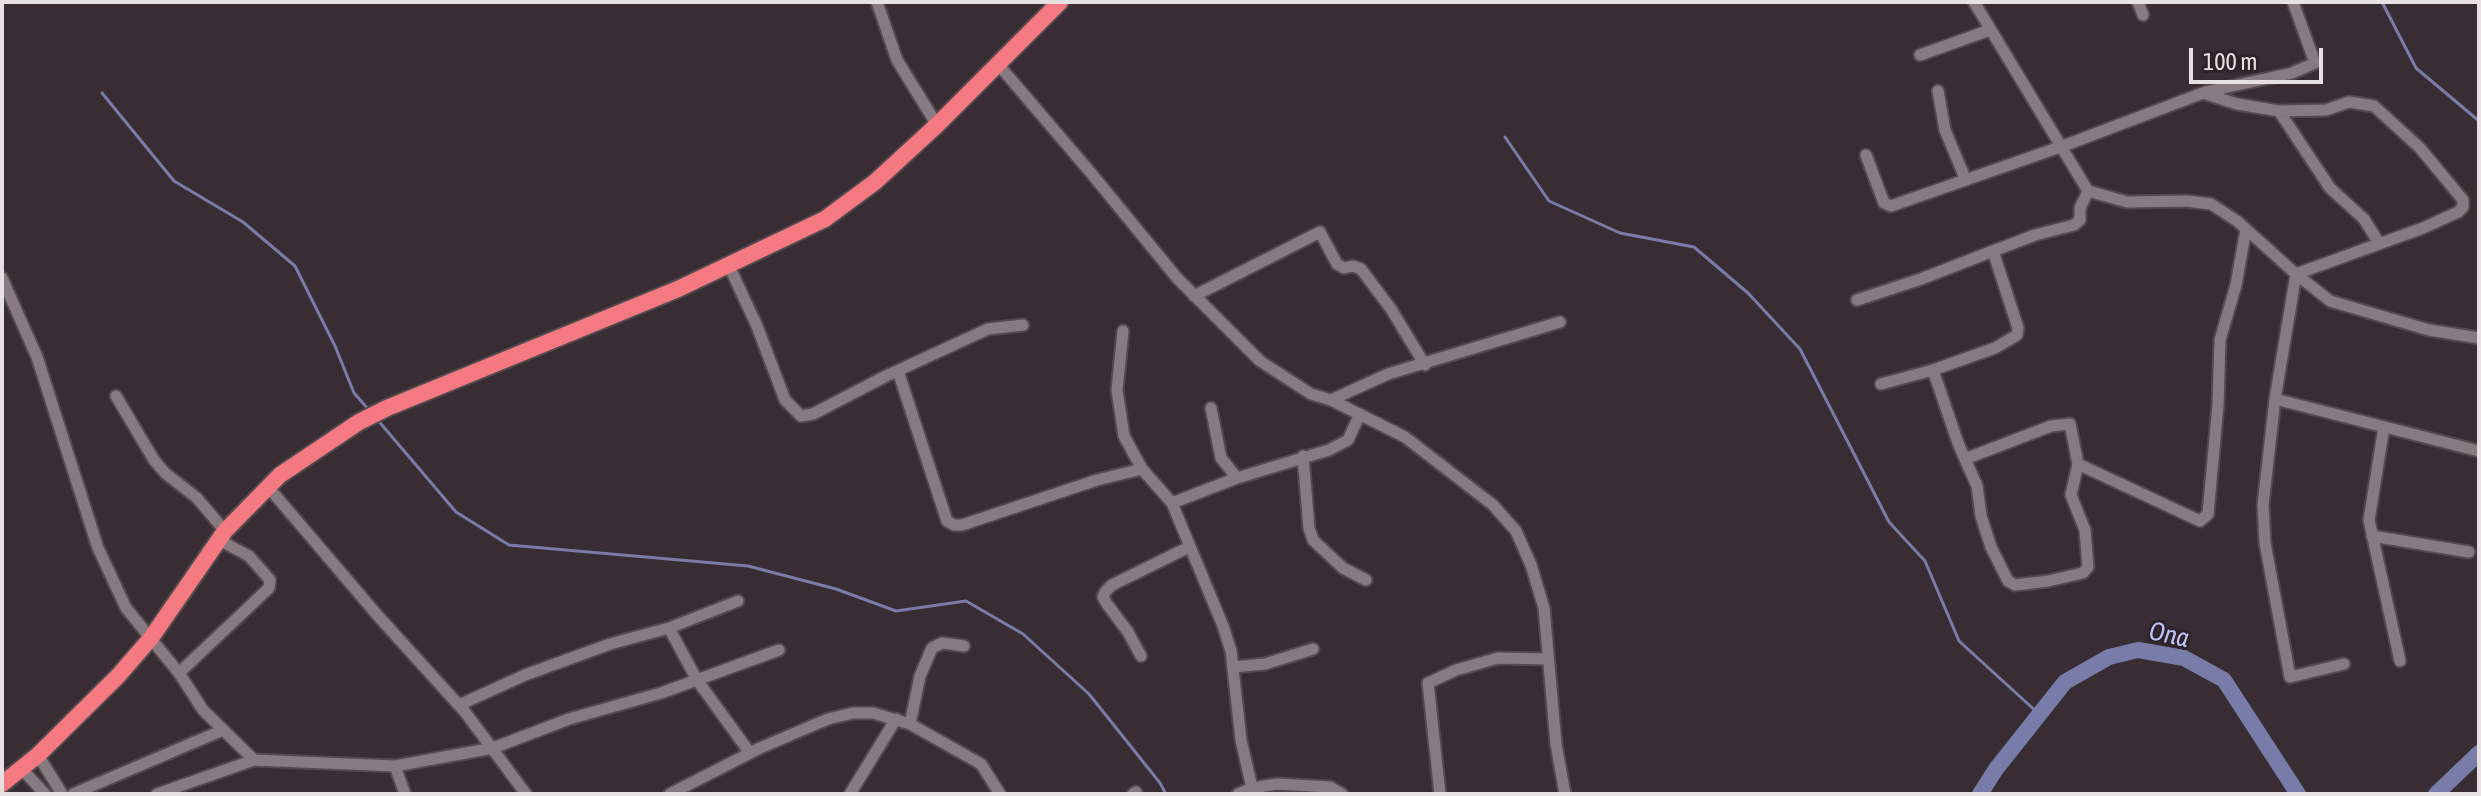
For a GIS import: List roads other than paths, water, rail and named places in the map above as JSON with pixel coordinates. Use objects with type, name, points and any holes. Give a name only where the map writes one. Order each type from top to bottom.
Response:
[{"type":"highway","points":[[9,773],[38,755],[88,707],[151,638],[222,536],[280,475],[359,422],[729,266],[825,219],[875,182],[937,125],[1060,2]]},
{"type":"street","points":[[877,2],[897,60],[937,125]]},
{"type":"street","points":[[1974,2],[2088,191],[2127,202],[2187,201],[2211,204],[2246,229],[2330,301],[2429,330],[2479,338]]},
{"type":"street","points":[[2138,2],[2143,15]]},
{"type":"street","points":[[1866,155],[1884,203],[1891,206],[2203,93],[2292,73],[2315,63],[2293,2]]},
{"type":"street","points":[[1920,55],[1990,30]]},
{"type":"street","points":[[997,63],[1177,278],[1260,361],[1311,394],[1331,400],[1405,437],[1493,505],[1516,531],[1531,565],[1544,608],[1556,744],[1565,794]]},
{"type":"street","points":[[1938,91],[1945,130],[1965,178]]},
{"type":"street","points":[[2203,93],[2237,104],[2279,111],[2326,110],[2349,102],[2374,106],[2420,148],[2463,200],[2463,207],[2458,212],[2423,228],[2296,274]]},
{"type":"street","points":[[2279,111],[2330,188],[2364,219],[2379,243]]},
{"type":"street","points":[[1857,300],[2035,235],[2074,225],[2080,220],[2080,208],[2088,191]]},
{"type":"street","points":[[2078,464],[2200,521],[2208,514],[2218,405],[2220,340],[2236,285],[2246,229]]},
{"type":"street","points":[[1194,296],[1320,232],[1340,267],[1358,266],[1361,269],[1391,309],[1425,365]]},
{"type":"street","points":[[1881,384],[1995,348],[2017,335],[2018,328],[1993,251]]},
{"type":"street","points":[[729,266],[757,326],[785,400],[801,416],[813,414],[988,329],[1023,325]]},
{"type":"street","points":[[2296,274],[2275,399],[2263,505],[2265,543],[2290,677],[2344,664]]},
{"type":"street","points":[[2,278],[37,357],[98,548],[126,608],[179,673],[203,710],[254,760]]},
{"type":"street","points":[[1331,400],[1388,374],[1560,322]]},
{"type":"street","points":[[1123,331],[1117,390],[1124,436],[1142,469],[1172,503],[1223,626],[1233,667],[1241,740],[1252,788]]},
{"type":"street","points":[[1933,370],[1965,459],[1977,486],[1981,516],[1991,547],[2008,581],[2015,585],[2083,573],[2088,567],[2085,530],[2071,495],[2078,464],[2070,424],[2051,426],[1965,459]]},
{"type":"street","points":[[898,371],[947,521],[954,525],[1142,469]]},
{"type":"street","points":[[116,396],[154,460],[165,473],[197,498],[222,536],[249,556],[270,580],[269,588],[179,673]]},
{"type":"street","points":[[2275,399],[2479,451]]},
{"type":"street","points":[[1211,408],[1221,458],[1237,478]]},
{"type":"street","points":[[1172,503],[1237,478],[1329,450],[1348,440],[1360,414]]},
{"type":"street","points":[[2384,427],[2369,520],[2400,661]]},
{"type":"street","points":[[1303,456],[1309,528],[1313,540],[1343,568],[1366,580]]},
{"type":"street","points":[[269,488],[459,705],[526,794]]},
{"type":"street","points":[[2372,536],[2469,552]]},
{"type":"street","points":[[1141,656],[1103,597],[1105,592],[1112,585],[1189,547]]},
{"type":"street","points":[[459,705],[553,664],[669,628],[738,601]]},
{"type":"street","points":[[669,628],[697,680],[750,753]]},
{"type":"street","points":[[910,724],[920,676],[932,648],[942,643],[964,646]]},
{"type":"street","points":[[1233,667],[1265,664],[1313,649]]},
{"type":"street","points":[[157,794],[254,760],[395,766],[493,748],[569,719],[661,693],[779,650]]},
{"type":"street","points":[[1440,794],[1428,683],[1456,670],[1498,658],[1548,659]]},
{"type":"street","points":[[670,794],[692,790],[750,753],[828,719],[873,713],[910,724],[981,764],[1000,794]]},
{"type":"street","points":[[850,794],[896,719]]},
{"type":"street","points":[[73,794],[223,730]]},
{"type":"street","points":[[38,755],[62,794]]},
{"type":"street","points":[[395,766],[405,794]]},
{"type":"street","points":[[9,773],[45,794]]},
{"type":"street","points":[[1238,794],[1277,784],[1330,787],[1342,794]]},
{"type":"waterway","points":[[2382,2],[2416,68],[2479,121]]},
{"type":"waterway","points":[[102,93],[174,181],[243,222],[295,266],[335,346],[354,393],[369,410]]},
{"type":"waterway","points":[[1505,137],[1549,201],[1620,233],[1694,247],[1748,293],[1800,349],[1889,522],[1925,561],[1959,641],[2039,714]]},
{"type":"waterway","points":[[376,418],[456,512],[509,545],[748,566],[836,589],[896,611],[966,601],[1023,634],[1089,694],[1166,794]]},
{"type":"waterway","name":"Ona","points":[[1980,794],[2065,682],[2109,657],[2138,650],[2184,658],[2224,680],[2298,794]]},
{"type":"waterway","name":"Ona","points":[[2436,794],[2479,753]]}]
